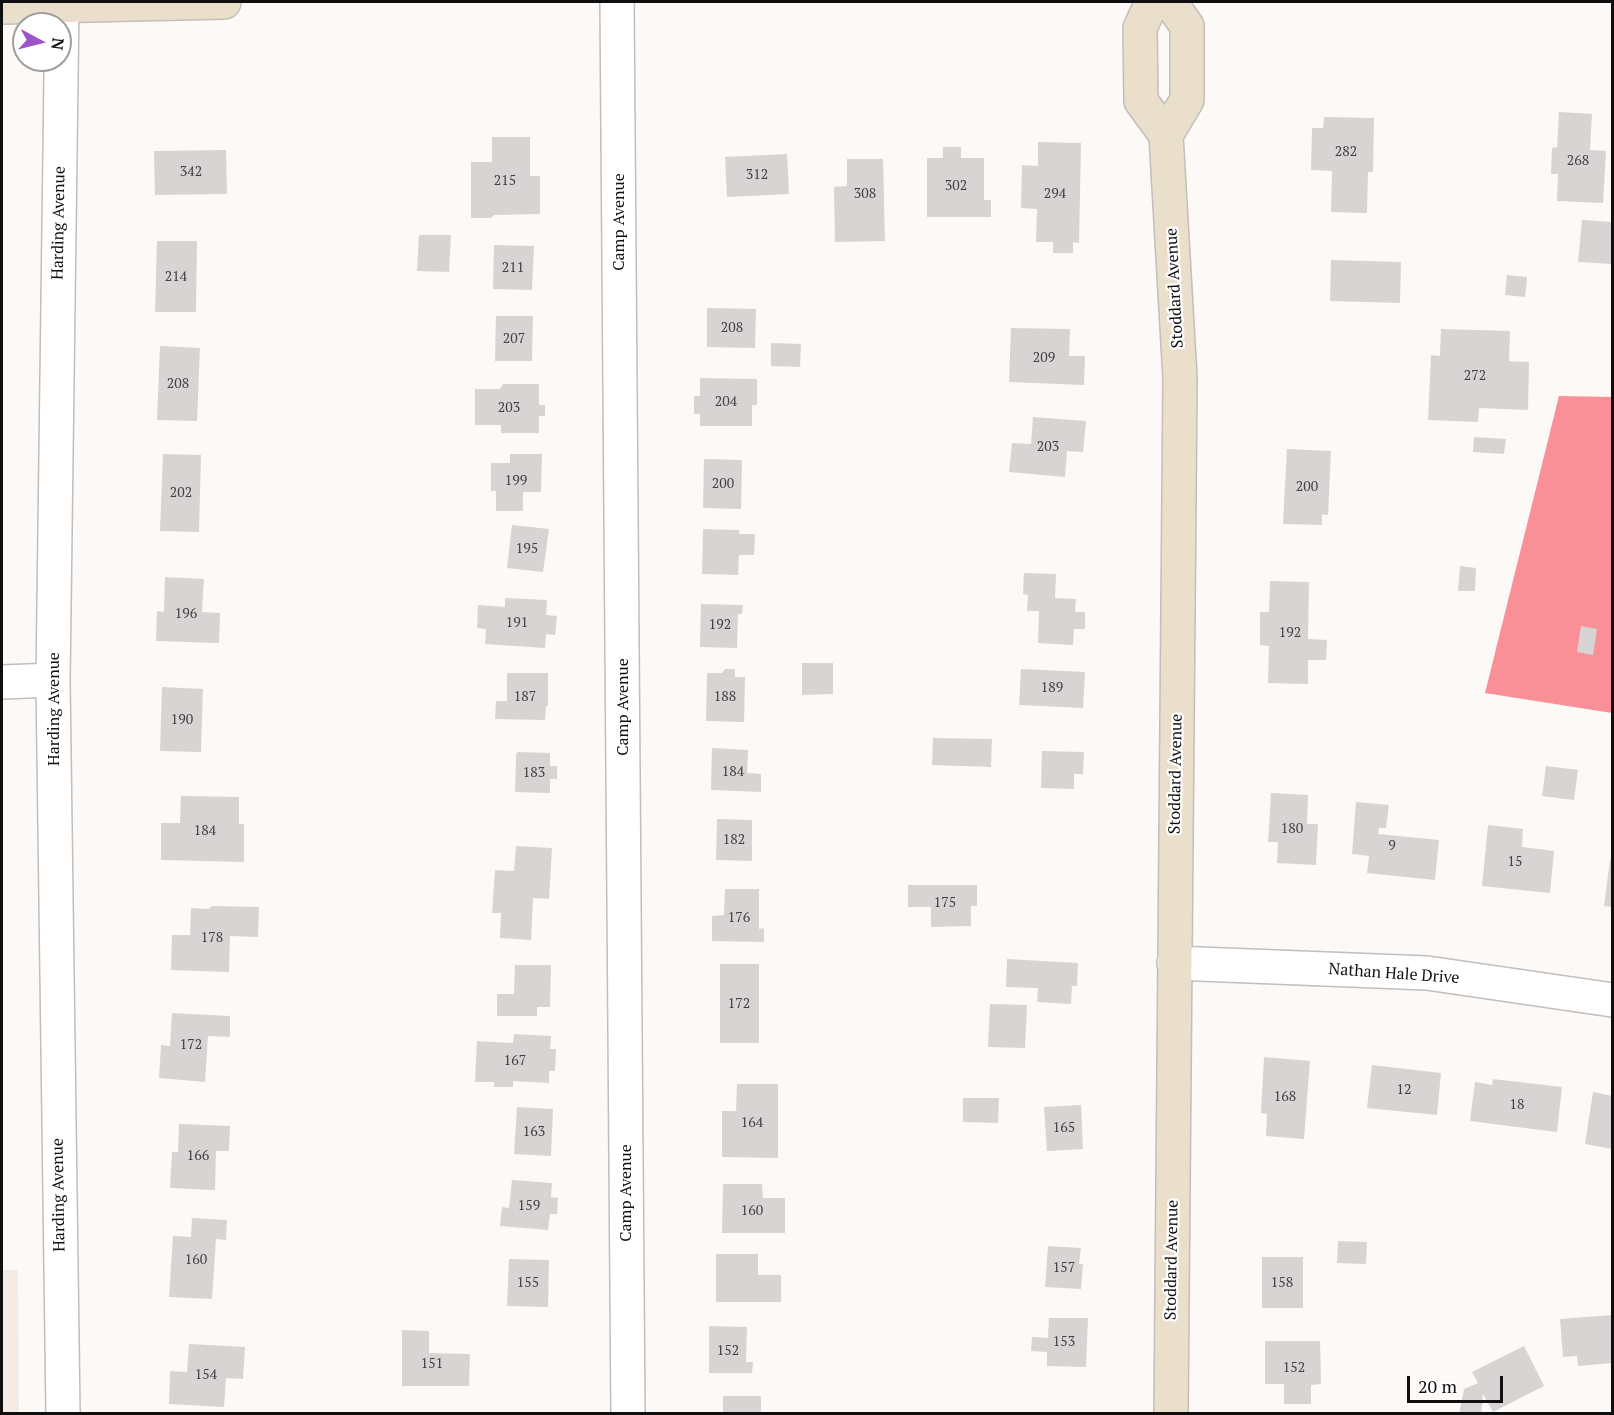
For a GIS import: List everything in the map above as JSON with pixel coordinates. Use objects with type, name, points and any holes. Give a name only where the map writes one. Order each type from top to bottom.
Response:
[{"type":"street","points":[[2,7],[62,3],[224,2]]},
{"type":"street","name":"Camp Avenue","points":[[617,2],[628,1413]]},
{"type":"street","points":[[1152,2],[1140,27],[1141,101],[1166,135],[1186,100],[1187,26],[1170,2]]},
{"type":"street","name":"Harding Avenue","points":[[62,3],[53,680],[63,1413]]},
{"type":"street","name":"Stoddard Avenue","points":[[1166,135],[1180,378],[1170,1413]]},
{"type":"street","points":[[2,682],[53,680]]},
{"type":"street","name":"Nathan Hale Drive","points":[[1174,963],[1427,973],[1612,1000]]},
{"type":"shaded area","points":[[1559,396],[1612,397],[1612,713],[1485,693]]},
{"type":"shaded area","points":[[2,1270],[18,1270],[19,1413],[2,1413]]},
{"type":"building","points":[[1559,112],[1592,114],[1590,150],[1606,151],[1603,203],[1557,201],[1558,174],[1551,174],[1552,148],[1557,147]]},
{"type":"building","points":[[1324,117],[1374,118],[1373,172],[1368,172],[1367,213],[1331,212],[1332,171],[1311,170],[1312,128],[1323,128]]},
{"type":"building","points":[[492,137],[530,137],[530,176],[540,176],[540,214],[471,218],[471,162],[492,162]]},
{"type":"building","points":[[1038,142],[1081,143],[1079,243],[1073,242],[1073,253],[1053,253],[1053,242],[1036,242],[1037,209],[1021,208],[1022,165],[1038,166]]},
{"type":"building","points":[[943,147],[961,147],[961,158],[984,158],[984,200],[991,200],[991,217],[927,217],[927,158],[943,158]]},
{"type":"building","points":[[226,150],[227,194],[155,195],[154,151]]},
{"type":"building","points":[[787,154],[789,194],[727,197],[725,157]]},
{"type":"building","points":[[847,159],[883,159],[885,241],[835,242],[834,187],[847,186]]},
{"type":"building","points":[[1582,220],[1612,222],[1611,264],[1578,262]]},
{"type":"building","points":[[419,235],[451,235],[449,272],[417,271]]},
{"type":"building","points":[[157,241],[197,241],[196,312],[155,312]]},
{"type":"building","points":[[494,245],[534,246],[532,290],[493,289]]},
{"type":"building","points":[[1331,260],[1401,262],[1400,303],[1330,301]]},
{"type":"building","points":[[1507,275],[1527,277],[1525,297],[1505,295]]},
{"type":"building","points":[[707,308],[756,309],[755,348],[707,347]]},
{"type":"building","points":[[496,316],[533,316],[532,361],[495,361]]},
{"type":"building","points":[[1011,328],[1070,329],[1069,356],[1085,356],[1084,385],[1009,382]]},
{"type":"building","points":[[1441,329],[1510,331],[1509,361],[1529,362],[1528,410],[1479,408],[1478,422],[1428,420],[1431,355],[1440,356]]},
{"type":"building","points":[[771,343],[801,344],[800,367],[771,366]]},
{"type":"building","points":[[160,346],[200,348],[197,421],[157,420]]},
{"type":"building","points":[[700,378],[757,379],[757,405],[752,405],[752,426],[700,426],[700,414],[694,414],[694,396],[700,396]]},
{"type":"building","points":[[503,384],[539,384],[539,405],[545,405],[545,416],[539,416],[539,433],[501,433],[501,425],[475,425],[475,389],[500,389]]},
{"type":"building","points":[[1033,417],[1086,421],[1083,452],[1067,451],[1065,477],[1009,472],[1012,443],[1031,444]]},
{"type":"building","points":[[1474,437],[1506,439],[1504,454],[1473,452]]},
{"type":"building","points":[[1287,449],[1331,451],[1328,515],[1322,514],[1322,525],[1283,524]]},
{"type":"building","points":[[163,454],[201,455],[199,532],[160,531]]},
{"type":"building","points":[[510,454],[542,454],[541,492],[523,492],[523,511],[496,511],[496,491],[491,491],[491,463],[510,463]]},
{"type":"building","points":[[704,459],[742,460],[741,509],[703,508]]},
{"type":"building","points":[[512,525],[549,529],[543,572],[507,568]]},
{"type":"building","points":[[703,529],[739,530],[739,534],[755,534],[754,555],[739,555],[738,575],[702,574]]},
{"type":"building","points":[[1460,566],[1476,568],[1475,591],[1458,591]]},
{"type":"building","points":[[1024,573],[1056,574],[1055,598],[1076,599],[1075,612],[1085,612],[1085,629],[1074,629],[1073,645],[1038,643],[1039,611],[1027,611],[1028,595],[1023,594]]},
{"type":"building","points":[[165,577],[204,579],[202,612],[220,613],[219,643],[156,641],[157,611],[164,612]]},
{"type":"building","points":[[1270,581],[1309,582],[1308,639],[1327,640],[1326,660],[1308,660],[1308,684],[1268,683],[1269,646],[1260,645],[1260,612],[1269,612]]},
{"type":"building","points":[[505,598],[547,600],[546,615],[557,616],[555,635],[546,634],[545,648],[485,644],[486,629],[477,628],[478,605],[505,607]]},
{"type":"building","points":[[701,604],[743,605],[742,614],[738,614],[737,648],[700,647]]},
{"type":"building","points":[[1581,626],[1597,629],[1593,655],[1577,652]]},
{"type":"building","points":[[802,663],[833,663],[833,694],[802,695]]},
{"type":"building","points":[[725,669],[735,669],[735,677],[745,677],[744,722],[706,721],[707,673],[722,673]]},
{"type":"building","points":[[1021,669],[1085,672],[1083,708],[1019,705]]},
{"type":"building","points":[[507,673],[548,673],[548,706],[546,706],[545,720],[495,719],[496,701],[507,701]]},
{"type":"building","points":[[162,687],[203,689],[201,752],[160,751]]},
{"type":"building","points":[[933,738],[992,739],[991,767],[932,765]]},
{"type":"building","points":[[712,748],[748,750],[747,773],[761,774],[761,792],[711,790]]},
{"type":"building","points":[[1042,751],[1084,752],[1083,774],[1074,774],[1074,789],[1041,788]]},
{"type":"building","points":[[518,752],[550,753],[550,766],[557,766],[557,779],[550,779],[550,793],[515,792],[516,754]]},
{"type":"building","points":[[1546,766],[1578,770],[1574,800],[1542,796]]},
{"type":"building","points":[[1271,793],[1308,795],[1307,824],[1318,824],[1316,865],[1277,863],[1278,842],[1268,842]]},
{"type":"building","points":[[181,796],[239,797],[239,824],[244,824],[244,862],[161,860],[161,823],[180,823]]},
{"type":"building","points":[[1356,802],[1389,805],[1386,828],[1379,828],[1378,834],[1439,840],[1435,880],[1367,873],[1369,856],[1352,854]]},
{"type":"building","points":[[717,819],[752,820],[752,861],[716,860]]},
{"type":"building","points":[[1488,825],[1523,829],[1522,847],[1554,851],[1550,893],[1482,886]]},
{"type":"building","points":[[516,846],[552,848],[549,899],[533,898],[531,940],[500,938],[501,913],[492,913],[495,870],[514,871]]},
{"type":"building","points":[[1610,860],[1612,861],[1612,907],[1604,906]]},
{"type":"building","points":[[908,885],[977,885],[977,906],[971,906],[971,926],[931,927],[931,907],[908,907]]},
{"type":"building","points":[[725,889],[759,889],[759,929],[764,928],[764,942],[712,941],[712,916],[724,915]]},
{"type":"building","points":[[212,906],[259,907],[258,937],[230,936],[229,972],[171,970],[172,935],[190,935],[191,908],[209,909]]},
{"type":"building","points":[[1007,959],[1078,963],[1077,986],[1072,986],[1071,1004],[1037,1002],[1038,988],[1006,987]]},
{"type":"building","points":[[720,964],[759,964],[759,1043],[720,1043]]},
{"type":"building","points":[[515,965],[551,965],[550,1007],[537,1007],[537,1016],[497,1016],[497,994],[514,994]]},
{"type":"building","points":[[990,1004],[1027,1005],[1025,1048],[988,1047]]},
{"type":"building","points":[[172,1013],[230,1016],[230,1037],[208,1036],[205,1082],[159,1078],[161,1045],[170,1046]]},
{"type":"building","points":[[514,1034],[551,1036],[550,1049],[556,1049],[555,1071],[549,1071],[549,1083],[513,1081],[513,1087],[494,1087],[494,1082],[475,1082],[477,1041],[513,1043]]},
{"type":"building","points":[[1264,1057],[1310,1061],[1304,1139],[1266,1136],[1267,1114],[1261,1113]]},
{"type":"building","points":[[1372,1065],[1441,1073],[1437,1115],[1367,1108]]},
{"type":"building","points":[[1493,1079],[1562,1087],[1557,1132],[1470,1121],[1475,1082],[1492,1085]]},
{"type":"building","points":[[737,1084],[778,1084],[778,1158],[722,1157],[722,1111],[736,1111]]},
{"type":"building","points":[[1593,1092],[1612,1096],[1612,1149],[1585,1144]]},
{"type":"building","points":[[963,1098],[999,1098],[998,1123],[963,1122]]},
{"type":"building","points":[[1081,1105],[1083,1149],[1047,1151],[1044,1107]]},
{"type":"building","points":[[517,1107],[553,1109],[551,1156],[514,1154]]},
{"type":"building","points":[[179,1124],[230,1126],[229,1151],[216,1151],[215,1190],[170,1188],[172,1152],[178,1152]]},
{"type":"building","points":[[512,1180],[552,1183],[551,1197],[558,1198],[557,1214],[550,1214],[548,1230],[500,1226],[502,1207],[509,1208]]},
{"type":"building","points":[[723,1184],[762,1184],[763,1198],[785,1198],[785,1233],[722,1233]]},
{"type":"building","points":[[192,1218],[227,1220],[226,1240],[216,1239],[212,1299],[169,1297],[173,1236],[191,1237]]},
{"type":"building","points":[[1338,1241],[1367,1242],[1366,1264],[1337,1263]]},
{"type":"building","points":[[1048,1246],[1081,1248],[1079,1264],[1083,1264],[1081,1289],[1045,1287]]},
{"type":"building","points":[[716,1254],[758,1254],[758,1275],[781,1275],[781,1302],[716,1302]]},
{"type":"building","points":[[1262,1257],[1303,1257],[1303,1308],[1262,1308]]},
{"type":"building","points":[[509,1259],[549,1260],[548,1307],[507,1306]]},
{"type":"building","points":[[1612,1315],[1612,1363],[1578,1366],[1577,1356],[1563,1357],[1560,1319]]},
{"type":"building","points":[[1049,1318],[1088,1318],[1086,1367],[1047,1366],[1047,1352],[1031,1351],[1032,1337],[1048,1338]]},
{"type":"building","points":[[709,1326],[747,1327],[746,1362],[753,1362],[752,1373],[709,1373]]},
{"type":"building","points":[[402,1330],[429,1331],[429,1353],[470,1354],[469,1386],[402,1386]]},
{"type":"building","points":[[1265,1341],[1320,1341],[1321,1384],[1311,1385],[1311,1404],[1284,1404],[1284,1384],[1265,1384]]},
{"type":"building","points":[[189,1344],[245,1347],[243,1379],[226,1378],[224,1407],[169,1404],[170,1371],[187,1372]]},
{"type":"building","points":[[1524,1346],[1544,1386],[1493,1412],[1483,1394],[1481,1414],[1459,1414],[1464,1389],[1478,1383],[1472,1372]]},
{"type":"building","points":[[723,1396],[761,1396],[761,1414],[723,1414]]}]
